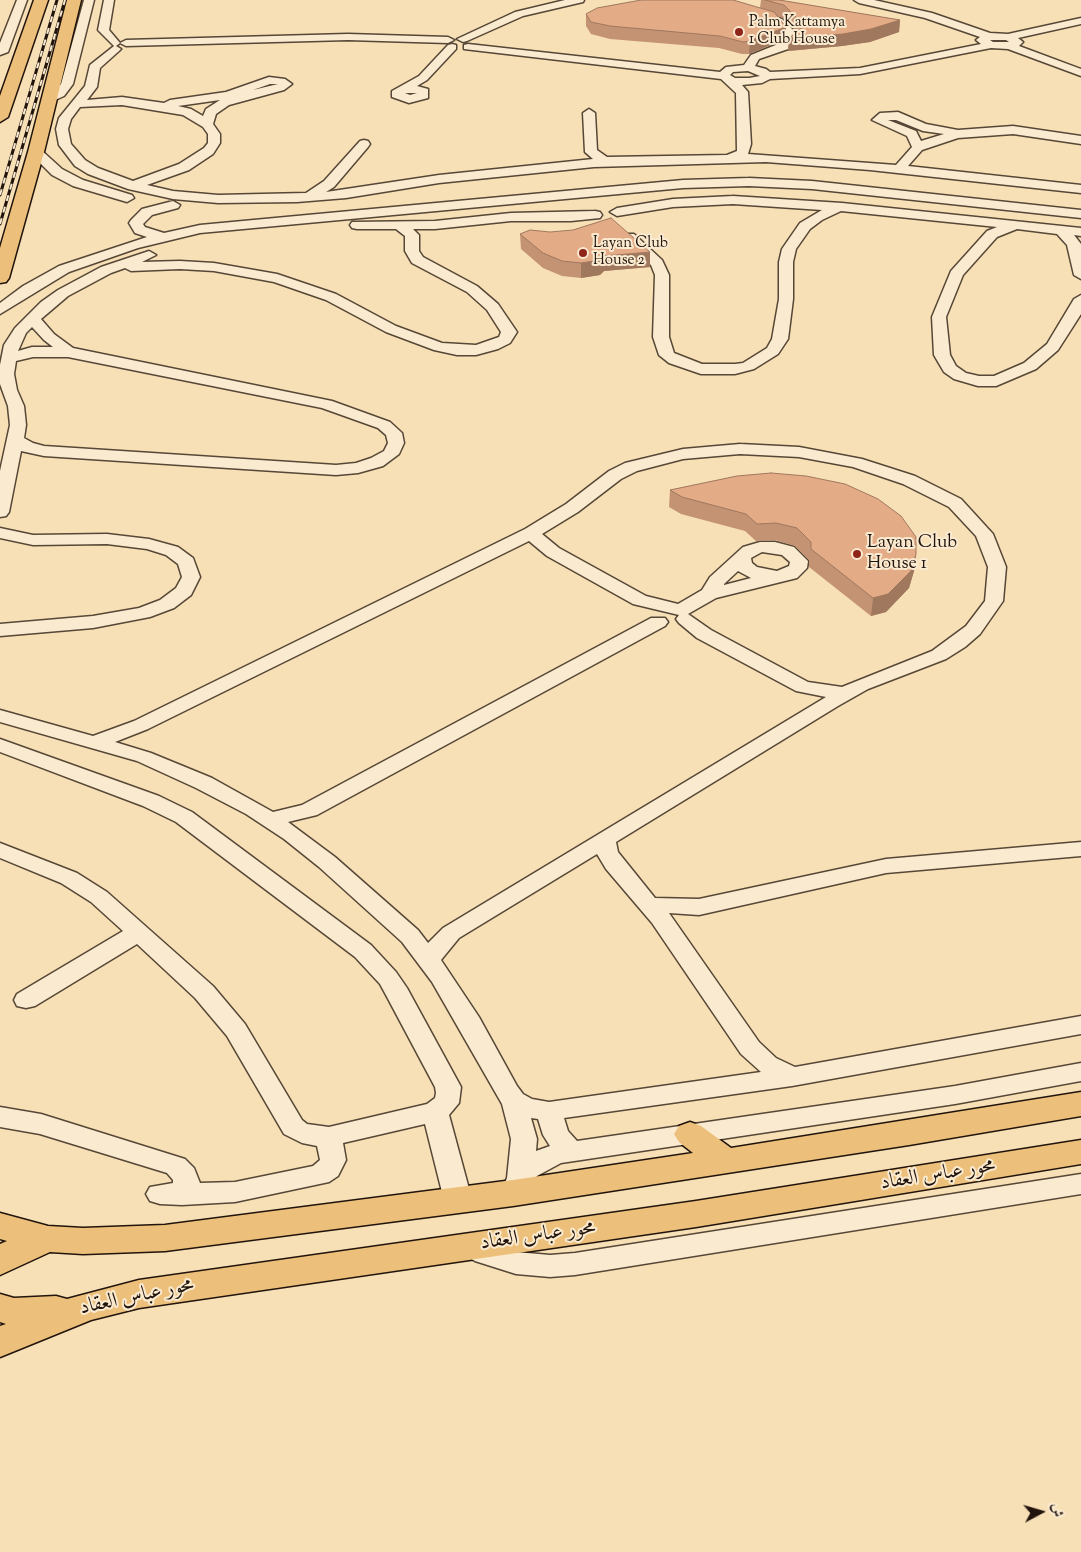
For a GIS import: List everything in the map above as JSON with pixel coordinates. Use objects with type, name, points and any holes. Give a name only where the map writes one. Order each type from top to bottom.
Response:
[{"type":"main road","points":[[0,117],[40,0]]},
{"type":"main road","points":[[0,278],[5,240],[17,220],[74,0]]},
{"type":"main road","points":[[0,225],[17,220]]},
{"type":"main road","points":[[0,1226],[48,1239],[83,1241],[165,1238],[458,1200],[517,1185],[724,1161],[1081,1104]]},
{"type":"main road","points":[[690,1134],[724,1161]]},
{"type":"main road","name":"محور عباس العقاد","points":[[0,1342],[85,1307],[194,1285],[696,1214],[1081,1152]]},
{"type":"main road","points":[[0,1261],[13,1253],[48,1239]]},
{"type":"main road","points":[[0,1308],[28,1313],[85,1307]]},
{"type":"street","points":[[22,0],[1,52],[23,53]]},
{"type":"street","points":[[89,0],[102,46]]},
{"type":"street","points":[[109,0],[102,30],[102,46],[94,67],[91,87],[76,104],[62,127],[65,145],[80,163],[93,171],[133,186],[197,198],[248,200],[346,194],[423,181],[613,162],[766,158],[900,169],[1081,189]]},
{"type":"street","points":[[468,43],[519,14],[579,0]]},
{"type":"street","points":[[726,0],[725,4],[730,8],[778,21],[795,38],[794,42],[788,46],[755,57],[748,68],[727,76]]},
{"type":"street","points":[[859,0],[928,15],[988,41]]},
{"type":"street","points":[[1011,41],[1081,22]]},
{"type":"street","points":[[50,98],[64,89],[102,46],[345,40],[468,43],[727,76],[763,77],[860,71],[988,41],[1011,41],[1081,26]]},
{"type":"street","points":[[1011,41],[1081,74]]},
{"type":"street","points":[[423,78],[425,85],[422,96],[409,98],[397,96],[401,90],[423,78],[448,44]]},
{"type":"street","points":[[748,68],[763,77]]},
{"type":"street","points":[[727,76],[742,92],[745,159]]},
{"type":"street","points":[[745,159],[750,92],[763,77]]},
{"type":"street","points":[[155,104],[211,99],[269,80],[281,81],[286,84],[280,88],[250,94],[225,102],[210,112],[207,124]]},
{"type":"street","points":[[91,87],[122,101]]},
{"type":"street","points":[[76,104],[122,101],[155,104],[187,112],[207,124],[214,134],[214,143],[204,155],[184,167],[133,186]]},
{"type":"street","points":[[589,113],[591,152]]},
{"type":"street","points":[[918,147],[912,134],[878,120],[884,116],[898,116],[923,127],[965,132],[1013,130],[1052,134],[1081,140]]},
{"type":"street","points":[[900,169],[918,147],[942,137],[965,132]]},
{"type":"street","points":[[307,197],[329,184],[364,144]]},
{"type":"street","points":[[36,152],[58,172],[78,183],[138,200],[173,205],[252,208],[628,178],[745,159],[1081,196]]},
{"type":"street","points":[[591,152],[602,160],[613,162]]},
{"type":"street","points":[[558,167],[591,152]]},
{"type":"street","points":[[745,159],[827,178],[961,196],[1081,205]]},
{"type":"street","points":[[329,184],[346,194]]},
{"type":"street","points":[[131,264],[163,244],[239,224],[683,184],[796,184],[961,196]]},
{"type":"street","points":[[772,192],[796,184]]},
{"type":"street","points":[[355,214],[416,216],[689,192],[772,192],[1081,223]]},
{"type":"street","points":[[597,200],[611,220],[652,258],[662,275],[662,338],[667,354],[687,365],[723,370],[748,366],[773,350],[780,339],[785,307],[786,262],[789,249],[815,211]]},
{"type":"street","points":[[0,310],[28,289],[64,270],[106,253],[163,244],[237,234],[334,225],[435,225],[512,217],[570,217],[611,220],[645,209],[673,203],[702,200],[815,211],[842,207],[988,228],[1016,225],[1061,230],[1079,238],[1081,275]]},
{"type":"street","points":[[999,200],[1081,214]]},
{"type":"street","points":[[173,205],[147,212],[136,223],[137,227],[163,244],[165,256],[180,264]]},
{"type":"street","points":[[412,242],[421,233],[435,225]]},
{"type":"street","points":[[0,512],[18,425],[16,406],[9,390],[6,374],[15,340],[33,319],[63,293],[106,270],[131,264],[180,264],[247,272],[305,287],[331,297],[391,329],[439,346],[457,350],[476,350],[493,346],[505,340],[509,332],[494,307],[472,289],[417,260],[412,251],[410,232],[401,226]]},
{"type":"street","points":[[988,228],[956,274],[939,317],[942,355],[961,363],[984,368],[1009,369],[1030,366],[1053,347],[1076,312],[1081,298]]},
{"type":"street","points":[[33,319],[54,346]]},
{"type":"street","points":[[15,340],[54,346],[326,404],[384,425],[394,433],[396,443],[391,454],[377,462],[358,468],[336,470],[54,452],[28,447],[16,441]]},
{"type":"street","points":[[10,358],[54,346]]},
{"type":"street","points":[[96,742],[141,725],[532,533],[631,467],[683,454],[740,449],[799,452],[856,463],[910,480],[954,504],[984,534],[997,567],[994,601],[973,630],[958,643],[939,655],[884,676],[845,694],[451,933],[438,946],[429,961]]},
{"type":"street","points":[[11,462],[54,452]]},
{"type":"street","points":[[0,533],[34,540],[107,539],[149,544],[172,551],[187,562],[191,576],[184,591],[168,604],[143,613],[93,622],[6,627]]},
{"type":"street","points":[[532,533],[553,552],[670,617],[803,687],[845,694]]},
{"type":"street","points":[[0,548],[34,540]]},
{"type":"street","points":[[511,543],[553,552]]},
{"type":"street","points":[[271,819],[309,810],[670,617],[709,594],[790,574],[798,568],[799,561],[793,554],[775,547],[760,547],[749,551],[717,581],[709,594]]},
{"type":"street","points":[[742,557],[743,565],[750,571],[762,576],[777,577]]},
{"type":"street","points":[[803,687],[819,710]]},
{"type":"street","points":[[0,716],[128,751],[204,783],[271,819],[292,834],[327,862],[410,936],[470,1022],[514,1101],[524,1139],[517,1185]]},
{"type":"street","points":[[128,751],[141,725]]},
{"type":"street","points":[[0,745],[151,801],[184,817],[363,951],[388,978],[448,1087],[450,1092],[446,1103],[436,1112],[328,1137],[311,1136],[293,1127],[225,1015],[139,932],[85,887],[55,872],[0,850]]},
{"type":"street","points":[[292,834],[309,810]]},
{"type":"street","points":[[605,840],[610,858],[670,932],[750,1048],[767,1064],[792,1077]]},
{"type":"street","points":[[649,905],[699,907],[886,866],[1081,849]]},
{"type":"street","points":[[575,858],[602,862],[619,869]]},
{"type":"street","points":[[670,932],[681,918],[699,907]]},
{"type":"street","points":[[26,1000],[139,932]]},
{"type":"street","points":[[410,936],[451,933]]},
{"type":"street","points":[[514,1101],[526,1108],[549,1111],[792,1077],[1081,1025]]},
{"type":"street","points":[[727,1086],[743,1069],[750,1048]]},
{"type":"street","points":[[517,1185],[538,1162],[571,1150],[955,1095],[1081,1072]]},
{"type":"street","points":[[549,1111],[556,1135],[571,1150]]},
{"type":"street","points":[[436,1112],[458,1200]]},
{"type":"street","points":[[0,1117],[49,1126],[176,1166],[185,1175],[187,1181],[171,1194],[251,1190],[320,1175],[329,1168],[333,1160],[328,1137]]},
{"type":"street","points":[[472,1246],[485,1254],[516,1263],[550,1266],[575,1264],[1081,1184]]},
{"type":"building","points":[[641,0],[733,0],[774,12],[786,27],[743,42],[720,36],[610,26],[591,22],[586,14],[597,8]]},
{"type":"building","points":[[765,0],[779,0],[900,20],[871,29],[843,34],[789,38],[803,27],[803,24],[784,5]]},
{"type":"building","points":[[611,218],[650,252],[604,256],[601,260],[581,263],[562,261],[543,253],[520,234],[530,230],[550,232],[573,230]]},
{"type":"building","name":"Layan Club House 1","points":[[771,473],[806,476],[845,484],[878,499],[901,516],[916,537],[916,554],[911,571],[888,594],[873,598],[811,549],[811,542],[797,528],[776,523],[757,524],[746,514],[682,497],[670,490],[737,476]]},
{"type":"railway","points":[[0,195],[57,0]]},
{"type":"railway","points":[[0,224],[65,0]]},
{"type":"place","name":"Palm Kattamya 1 Club House","points":[[739,32]]},
{"type":"place","name":"Layan Club House 2","points":[[583,253]]},
{"type":"place","name":"Layan Club House 1","points":[[857,554]]}]
